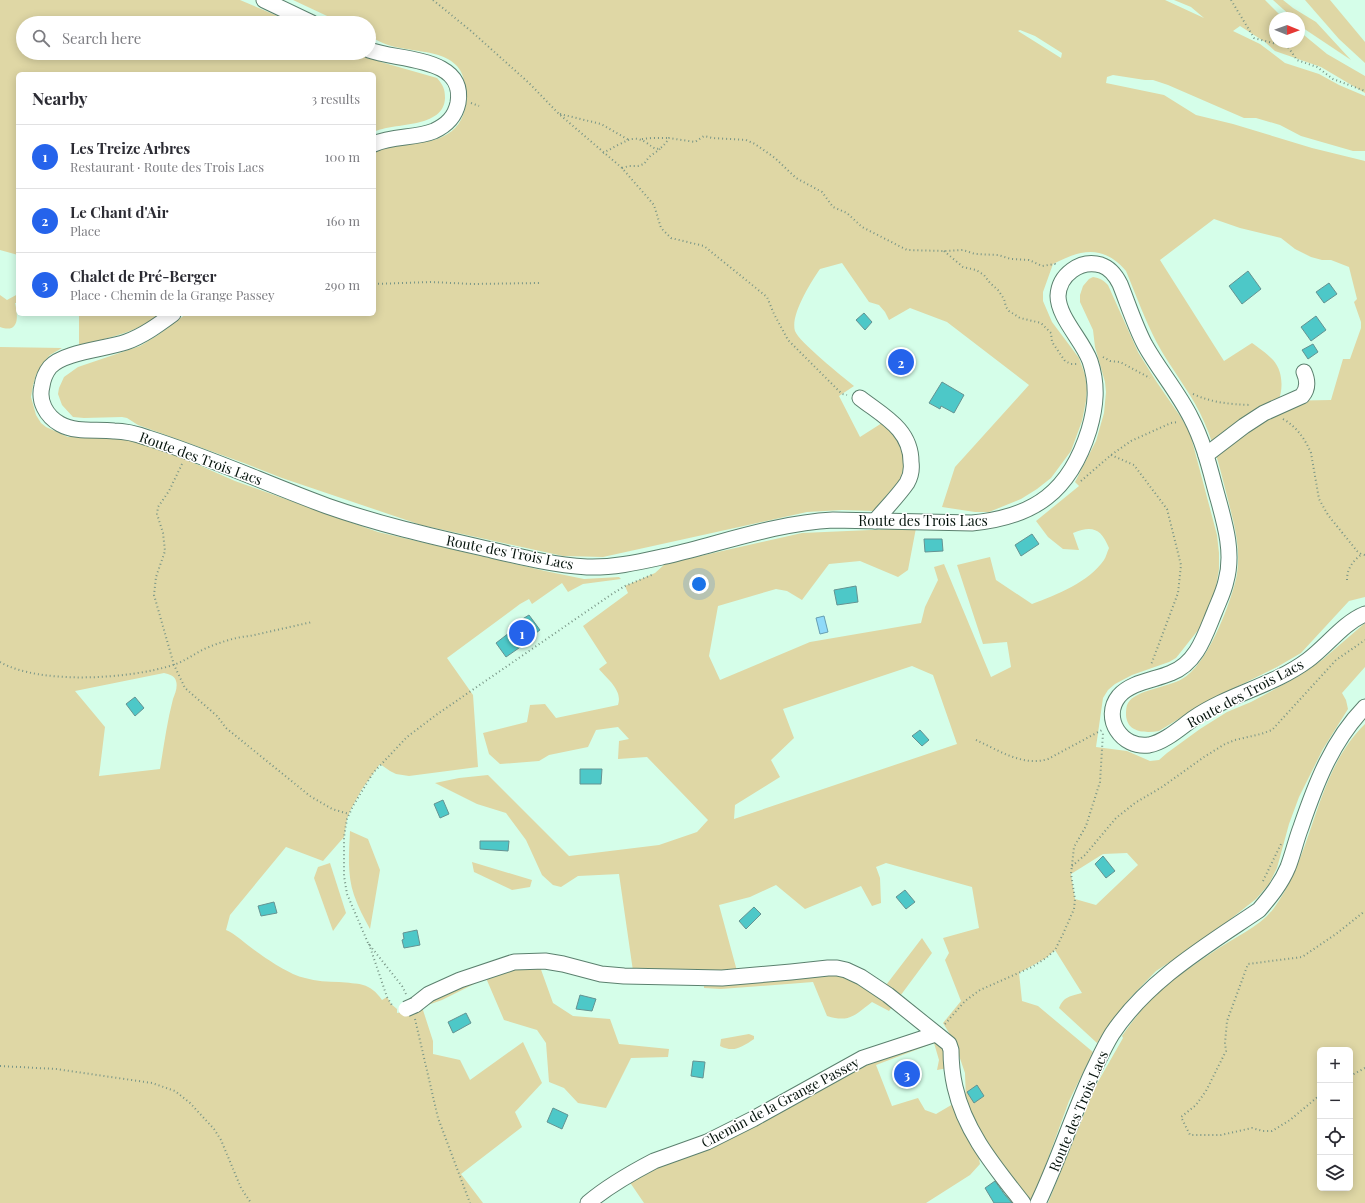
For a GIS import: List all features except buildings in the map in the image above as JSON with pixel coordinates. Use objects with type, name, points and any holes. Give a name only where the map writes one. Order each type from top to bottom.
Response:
[{"type":"street","points":[[264,0],[297,16]]},
{"type":"street","points":[[376,51],[430,63],[442,68],[448,72],[456,84],[458,98],[454,116],[445,125],[433,132],[390,139],[376,143]]},
{"type":"street","name":"Route des Trois Lacs","points":[[170,316],[153,329],[127,342],[76,354],[56,362],[49,368],[41,394],[48,414],[62,425],[71,428],[81,430],[129,432],[188,452],[356,516],[397,528],[558,564],[603,567],[635,564],[797,524],[833,520],[972,523],[994,520],[1018,513],[1042,501],[1052,493],[1067,476],[1078,459],[1087,436],[1094,410],[1096,392],[1090,360],[1063,314],[1060,306],[1058,300],[1060,288],[1067,275],[1078,267],[1091,264],[1101,265],[1115,276],[1120,284],[1145,344],[1192,420],[1206,455],[1225,526],[1229,566],[1226,583],[1205,635],[1199,648],[1192,657],[1184,666],[1173,673],[1128,689],[1120,695],[1114,705],[1112,716],[1113,725],[1122,737],[1131,743],[1144,745],[1158,742],[1224,701],[1286,674],[1308,660],[1348,624],[1365,614]]},
{"type":"street","points":[[1206,455],[1244,426],[1264,413],[1302,396],[1305,393],[1307,386],[1304,372]]},
{"type":"street","points":[[860,398],[900,430],[908,442],[911,454],[911,472],[907,482],[875,521]]},
{"type":"street","name":"Route des Trois Lacs","points":[[1038,1203],[1052,1173],[1080,1099],[1112,1034],[1130,1011],[1161,979],[1259,910],[1269,899],[1278,886],[1287,868],[1317,782],[1329,755],[1346,729],[1365,707]]},
{"type":"street","points":[[410,1007],[441,988],[514,962],[545,961],[601,974],[624,976],[722,978],[828,968],[846,970],[861,977],[888,995],[944,1039],[948,1044],[951,1050],[955,1088],[968,1124],[989,1160],[1023,1203]]},
{"type":"street","name":"Chemin de la Grange Passey","points":[[588,1203],[612,1185],[645,1165],[707,1142],[740,1126],[802,1093],[853,1063],[877,1053],[936,1034]]},
{"type":"path","points":[[433,0],[471,31],[529,83],[559,114],[622,168],[654,205],[661,228],[671,238],[704,246],[767,297],[788,340],[842,394],[860,398]]},
{"type":"path","points":[[1232,0],[1254,38],[1288,47],[1297,60],[1317,67],[1333,80],[1365,91]]},
{"type":"path","points":[[559,114],[601,124],[629,140]]},
{"type":"path","points":[[641,140],[652,138],[669,138],[694,142],[704,136],[712,138],[746,140],[755,144],[775,158],[796,178],[822,192],[833,207],[847,213],[862,227],[907,250],[963,250],[975,254],[998,255],[1011,259],[1029,260],[1042,266],[1055,264],[1067,275]]},
{"type":"path","points":[[603,153],[631,138],[641,140],[655,148],[660,149]]},
{"type":"path","points":[[622,168],[644,164],[649,157],[663,148],[669,138]]},
{"type":"path","points":[[944,251],[962,267],[976,270],[984,275],[998,290],[1009,311],[1020,318],[1041,323],[1051,334],[1052,342],[1065,361],[1071,364],[1082,364],[1094,357],[1103,357],[1110,361],[1120,362],[1145,376],[1152,378]]},
{"type":"path","points":[[376,284],[431,282],[473,284],[540,283]]},
{"type":"path","points":[[1191,393],[1203,399],[1221,404],[1253,405],[1264,413],[1281,418],[1290,423],[1300,432],[1311,453],[1321,504],[1328,515],[1362,554],[1365,555]]},
{"type":"path","points":[[1077,484],[1111,455],[1131,441],[1171,422],[1192,420]]},
{"type":"path","points":[[188,452],[158,507],[157,514],[163,533],[165,550],[156,577],[154,595],[174,665],[185,688],[217,716],[226,728],[310,796],[332,809],[349,814]]},
{"type":"path","points":[[1111,455],[1134,465],[1167,508],[1181,565],[1178,593],[1145,682]]},
{"type":"path","points":[[1347,580],[1347,573],[1350,566],[1362,554]]},
{"type":"path","points":[[410,1007],[397,1009],[389,1001],[368,943],[349,900],[345,883],[343,852],[344,837],[349,814],[373,773],[407,737],[436,715],[612,594],[659,571],[665,564],[669,555]]},
{"type":"path","points":[[0,662],[8,666],[41,674],[95,678],[120,676],[174,665],[208,647],[239,637],[250,636],[312,622]]},
{"type":"path","points":[[1071,867],[1085,855],[1116,818],[1135,804],[1225,744],[1272,730],[1336,660],[1365,640]]},
{"type":"path","points":[[936,1034],[965,1001],[980,990],[1032,967],[1055,950],[1074,909],[1075,899],[1071,867],[1074,847],[1086,826],[1100,782],[1102,729],[1048,759],[1039,762],[1011,756],[976,740]]},
{"type":"path","points":[[1317,1098],[1290,1120],[1272,1132],[1252,1128],[1221,1135],[1190,1136],[1181,1117],[1196,1105],[1206,1091],[1226,1051],[1225,1043],[1227,1021],[1248,964],[1302,957],[1336,934],[1365,911]]},
{"type":"path","points":[[368,943],[402,986],[410,1007],[438,1118],[470,1203]]},
{"type":"path","points":[[0,1066],[56,1069],[152,1083],[174,1091],[190,1103],[214,1129],[221,1140],[241,1188],[251,1203]]},
{"type":"path","points":[[1353,1074],[1365,1068]]},
{"type":"shaded area","points":[[0,0],[240,0],[278,16],[16,16],[16,60],[376,60],[437,78],[445,92],[442,108],[436,115],[417,123],[376,131],[376,72],[16,72],[16,254],[0,250]]},
{"type":"shaded area","points":[[293,0],[1165,0],[1204,18],[1191,7],[1174,0],[1265,0],[1277,12],[1269,12],[1269,46],[1240,26],[1233,31],[1260,44],[1285,63],[1319,74],[1339,85],[1365,96],[1365,151],[1353,151],[1301,136],[1280,125],[1256,118],[1244,118],[1153,80],[1113,75],[1107,77],[1106,83],[1164,95],[1196,115],[1233,124],[1312,148],[1365,161],[1365,597],[1349,601],[1301,653],[1277,667],[1206,702],[1159,731],[1143,732],[1133,728],[1130,725],[1127,721],[1126,710],[1127,704],[1132,699],[1145,692],[1182,679],[1200,662],[1215,636],[1232,594],[1237,572],[1238,550],[1235,528],[1222,475],[1205,423],[1190,395],[1157,343],[1126,271],[1117,262],[1100,253],[1091,252],[1073,255],[1053,264],[1043,292],[1043,301],[1052,322],[1079,358],[1085,375],[1087,389],[1086,401],[1082,421],[1071,451],[1051,478],[1037,489],[1021,499],[989,512],[975,512],[942,507],[955,467],[1029,385],[947,322],[910,308],[889,320],[879,305],[869,302],[842,263],[820,269],[802,299],[794,324],[795,331],[804,343],[854,386],[839,396],[860,437],[882,423],[895,434],[901,443],[904,454],[904,465],[899,481],[873,511],[842,510],[807,512],[603,557],[563,556],[421,525],[282,478],[138,425],[127,418],[73,417],[62,405],[58,394],[64,377],[78,367],[140,346],[158,335],[183,316],[376,316],[376,152],[390,146],[425,142],[442,137],[452,131],[461,120],[466,104],[466,93],[462,73],[456,64],[436,54],[388,45],[376,40],[376,16],[327,16]],"holes":[[[1020,30],[1035,36],[1062,53],[1061,58],[1018,31]],[[1214,219],[1240,228],[1281,238],[1295,249],[1311,257],[1322,260],[1331,260],[1349,267],[1357,299],[1354,302],[1361,322],[1361,328],[1350,359],[1343,359],[1331,400],[1278,401],[1282,383],[1278,368],[1272,358],[1252,343],[1224,361],[1160,260]]]},
{"type":"shaded area","points":[[1273,0],[1283,0],[1300,12],[1286,12]]},
{"type":"shaded area","points":[[1305,0],[1330,0],[1365,42],[1365,63],[1339,39]]},
{"type":"shaded area","points":[[1305,15],[1316,22],[1351,60],[1306,30]]},
{"type":"shaded area","points":[[1305,36],[1327,54],[1365,76],[1365,93],[1321,67],[1275,51],[1272,48],[1305,48]]},
{"type":"shaded area","points":[[1093,277],[1098,278],[1108,285],[1138,352],[1190,433],[1217,535],[1219,553],[1219,569],[1215,593],[1199,629],[1176,658],[1169,662],[1132,675],[1115,684],[1108,690],[1103,698],[1096,747],[1127,751],[1150,761],[1159,760],[1200,729],[1227,712],[1251,702],[1299,676],[1322,660],[1365,623],[1365,667],[1342,693],[1346,700],[1348,709],[1323,749],[1299,797],[1289,824],[1277,868],[1269,884],[1256,899],[1204,940],[1156,971],[1130,998],[1105,1030],[1097,1043],[1059,1008],[1066,999],[1082,993],[1055,950],[1046,958],[1019,973],[1022,1001],[1038,1006],[1093,1052],[1069,1101],[1034,1197],[1030,1202],[979,1135],[966,1100],[965,1073],[954,1041],[943,1023],[961,1001],[945,960],[949,953],[943,938],[979,928],[972,887],[886,863],[876,867],[880,878],[881,903],[872,906],[861,886],[805,909],[776,885],[750,897],[719,905],[737,971],[633,971],[619,874],[578,876],[561,887],[553,885],[542,875],[526,840],[506,813],[477,804],[435,783],[459,778],[488,775],[569,856],[659,845],[697,832],[708,820],[647,757],[618,759],[619,741],[629,739],[618,727],[596,730],[588,747],[549,755],[539,761],[500,764],[489,754],[483,733],[527,722],[530,705],[545,704],[556,718],[618,705],[619,700],[616,690],[599,669],[607,663],[583,626],[628,593],[625,586],[655,573],[665,564],[802,533],[916,528],[908,570],[898,577],[860,561],[829,564],[802,600],[787,591],[776,589],[718,606],[709,656],[720,680],[810,642],[921,623],[925,607],[938,580],[934,567],[944,564],[991,677],[1011,667],[1007,642],[983,644],[957,565],[990,557],[996,580],[1032,604],[1061,592],[1081,581],[1098,568],[1104,560],[1109,548],[1103,537],[1096,530],[1086,529],[1073,533],[1079,550],[1063,549],[1048,537],[1036,521],[1079,486],[1075,482],[1096,441],[1104,413],[1106,392],[1105,382],[1095,347],[1093,330],[1080,302],[1080,295],[1083,286]],"holes":[[[912,666],[933,675],[957,744],[734,819],[735,805],[780,777],[771,760],[794,738],[783,709]],[[1127,853],[1138,865],[1096,905],[1075,899],[1071,874],[1103,854]]]},
{"type":"shaded area","points":[[0,295],[7,300],[16,295],[16,322],[14,326],[7,329],[0,327]]},
{"type":"shaded area","points":[[79,316],[157,316],[142,326],[132,330],[79,345]]},
{"type":"shaded area","points":[[0,347],[62,348],[50,355],[43,363],[36,375],[31,397],[36,415],[41,423],[46,427],[68,437],[94,436],[122,438],[138,442],[178,456],[235,481],[378,532],[584,579],[619,577],[621,579],[583,584],[568,592],[562,583],[532,604],[529,599],[520,604],[447,658],[473,695],[478,767],[409,776],[396,774],[380,764],[362,789],[351,809],[347,819],[344,837],[323,861],[286,847],[230,915],[226,930],[276,965],[291,973],[318,981],[358,984],[368,987],[373,990],[382,1000],[387,997],[391,1004],[397,1009],[397,1013],[413,1010],[419,1006],[440,998],[482,975],[539,964],[553,1003],[573,1016],[610,1019],[619,1044],[669,1049],[668,1057],[631,1058],[606,1108],[578,1103],[564,1088],[549,1082],[546,1043],[537,1030],[504,1020],[486,978],[442,1000],[422,1007],[433,1041],[433,1054],[460,1060],[470,1080],[523,1042],[542,1083],[515,1112],[522,1127],[461,1174],[483,1203],[0,1203]],"holes":[[[164,673],[172,676],[176,681],[177,686],[169,716],[160,769],[99,776],[105,727],[75,691]]]},
{"type":"shaded area","points":[[1365,724],[1365,1203],[1048,1203],[1095,1087],[1123,1038],[1122,1036],[1140,1011],[1161,989],[1216,950],[1262,921],[1274,908],[1288,886],[1298,863],[1335,766],[1348,744]]},
{"type":"shaded area","points":[[350,831],[368,839],[380,870],[370,929],[357,904],[350,880]]},
{"type":"shaded area","points":[[472,862],[532,880],[530,887],[512,890],[474,872]]},
{"type":"shaded area","points":[[330,863],[346,913],[333,931],[314,878],[318,867]]},
{"type":"shaded area","points":[[922,938],[932,953],[889,1011],[872,1002],[856,1014],[847,1018],[841,1019],[827,1016],[813,982],[721,989],[704,988],[704,982],[834,972],[880,993]]},
{"type":"shaded area","points":[[749,1034],[754,1036],[754,1039],[742,1047],[730,1049],[720,1046],[721,1039]]},
{"type":"shaded area","points":[[936,1040],[946,1051],[948,1068],[937,1070],[939,1060],[934,1043],[876,1065],[892,1106],[918,1098],[925,1110],[936,1114],[953,1104],[978,1153],[980,1164],[970,1175],[926,1203],[644,1203],[629,1181],[862,1064]]},
{"type":"water","points":[[824,616],[828,632],[820,634],[816,618]]},
{"type":"place","name":"Le Chant d'Air","points":[[901,362]]},
{"type":"place","name":"Les Treize Arbres","points":[[522,633]]},
{"type":"place","name":"Chalet de Pré-Berger","points":[[907,1074]]}]
